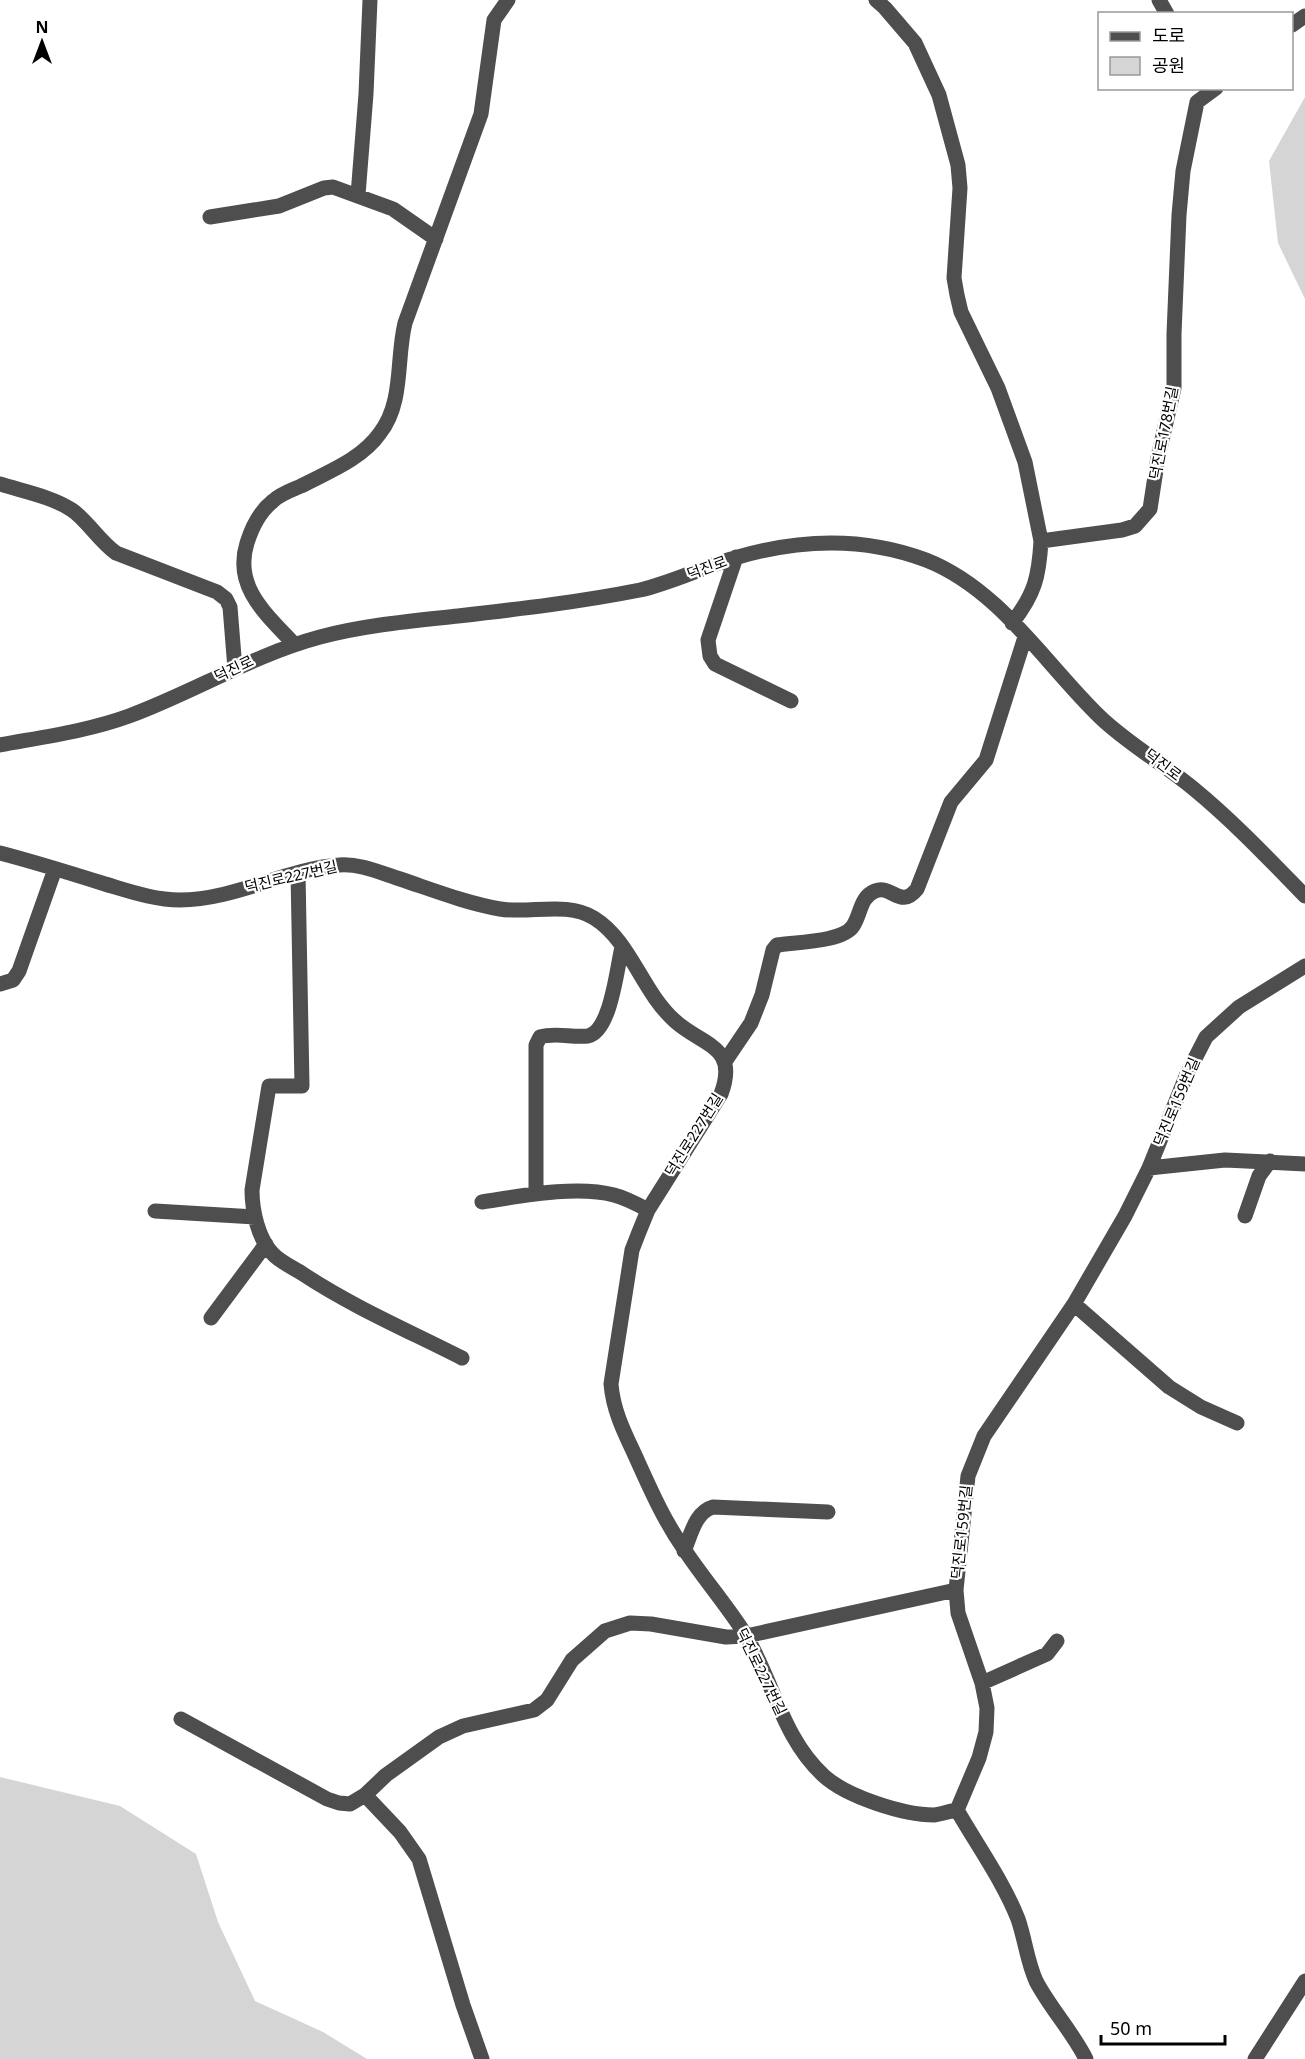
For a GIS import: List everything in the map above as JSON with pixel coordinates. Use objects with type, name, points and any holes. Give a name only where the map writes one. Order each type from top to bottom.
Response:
[{"type":"street","points":[[358,195],[370,0]]},
{"type":"street","points":[[294,644],[263,611],[246,585],[244,560],[250,533],[256,520],[274,500],[337,468],[380,434],[389,418],[394,402],[405,323],[481,114],[494,20],[508,0]]},
{"type":"street","points":[[876,0],[915,43],[939,95],[958,165],[960,188],[954,278],[957,295],[961,312],[998,388],[1025,462],[1041,541],[1035,585],[1012,622]]},
{"type":"street","name":"덕진로178번길","points":[[1041,541],[1122,530],[1135,526],[1150,509],[1158,457],[1174,388],[1179,215],[1184,171],[1195,95],[1210,90]]},
{"type":"street","points":[[210,217],[279,206],[324,188],[333,187],[393,209],[436,239]]},
{"type":"street","points":[[0,484],[63,505],[74,511],[104,544],[116,553],[217,592],[226,599],[230,607],[235,669]]},
{"type":"street","name":"덕진로","points":[[0,745],[103,725],[165,702],[294,644],[344,631],[598,598],[646,588],[736,557],[812,542],[857,544],[904,553],[929,561],[952,573],[980,593],[1012,622],[1099,716],[1216,808],[1262,850],[1305,896]]},
{"type":"street","points":[[736,557],[708,640],[710,657],[716,664],[790,701]]},
{"type":"street","points":[[726,1060],[751,1023],[762,995],[772,950],[777,945],[836,937],[846,933],[853,927],[864,900],[872,892],[882,889],[902,898],[911,895],[917,889],[951,802],[986,760],[1025,637]]},
{"type":"street","name":"덕진로227번길","points":[[0,853],[138,893],[177,900],[218,895],[327,866],[356,866],[446,895],[501,909],[581,911],[601,923],[622,947],[651,993],[674,1020],[706,1041],[726,1060],[726,1082],[721,1094],[648,1210],[632,1250],[611,1384],[612,1401],[618,1417],[660,1512],[684,1551],[746,1636],[784,1720],[824,1776],[838,1786],[873,1802],[893,1808],[935,1815],[957,1810]]},
{"type":"street","points":[[0,984],[13,980],[19,971],[55,869]]},
{"type":"street","points":[[298,873],[302,1086],[268,1086],[252,1190],[255,1217],[273,1255],[326,1289],[462,1358]]},
{"type":"street","points":[[536,1193],[536,1046],[540,1037],[548,1035],[589,1036],[597,1031],[608,1013],[622,947]]},
{"type":"street","name":"덕진로159번길","points":[[957,1810],[979,1758],[986,1732],[987,1708],[982,1683],[964,1635],[958,1613],[956,1590],[968,1476],[984,1436],[1074,1304],[1125,1216],[1149,1168],[1187,1074],[1206,1037],[1239,1006],[1305,966]]},
{"type":"street","points":[[1149,1168],[1225,1160],[1305,1164]]},
{"type":"street","points":[[1245,1216],[1258,1176],[1270,1161]]},
{"type":"street","points":[[482,1202],[536,1193],[594,1192],[613,1194],[648,1210]]},
{"type":"street","points":[[155,1211],[255,1217]]},
{"type":"street","points":[[211,1318],[266,1244]]},
{"type":"street","points":[[1074,1304],[1169,1387],[1201,1407],[1237,1424]]},
{"type":"street","points":[[684,1551],[700,1514],[713,1507],[828,1512]]},
{"type":"street","points":[[181,1719],[327,1799],[350,1804],[439,1737],[464,1726],[534,1710],[547,1700],[572,1660],[605,1631],[630,1623],[651,1624],[726,1637],[746,1636],[956,1590]]},
{"type":"street","points":[[982,1683],[1031,1663],[1047,1654],[1057,1641]]},
{"type":"street","points":[[365,1794],[400,1832],[419,1859],[463,2006],[482,2059]]},
{"type":"street","points":[[957,1810],[1017,1918],[1037,1983],[1086,2059]]},
{"type":"street","points":[[1255,2059],[1305,1981]]},
{"type":"green space","points":[[1305,97],[1305,299],[1278,243],[1269,161]]},
{"type":"green space","points":[[0,1777],[120,1806],[196,1854],[218,1922],[255,2001],[323,2032],[367,2059],[0,2059]]}]
